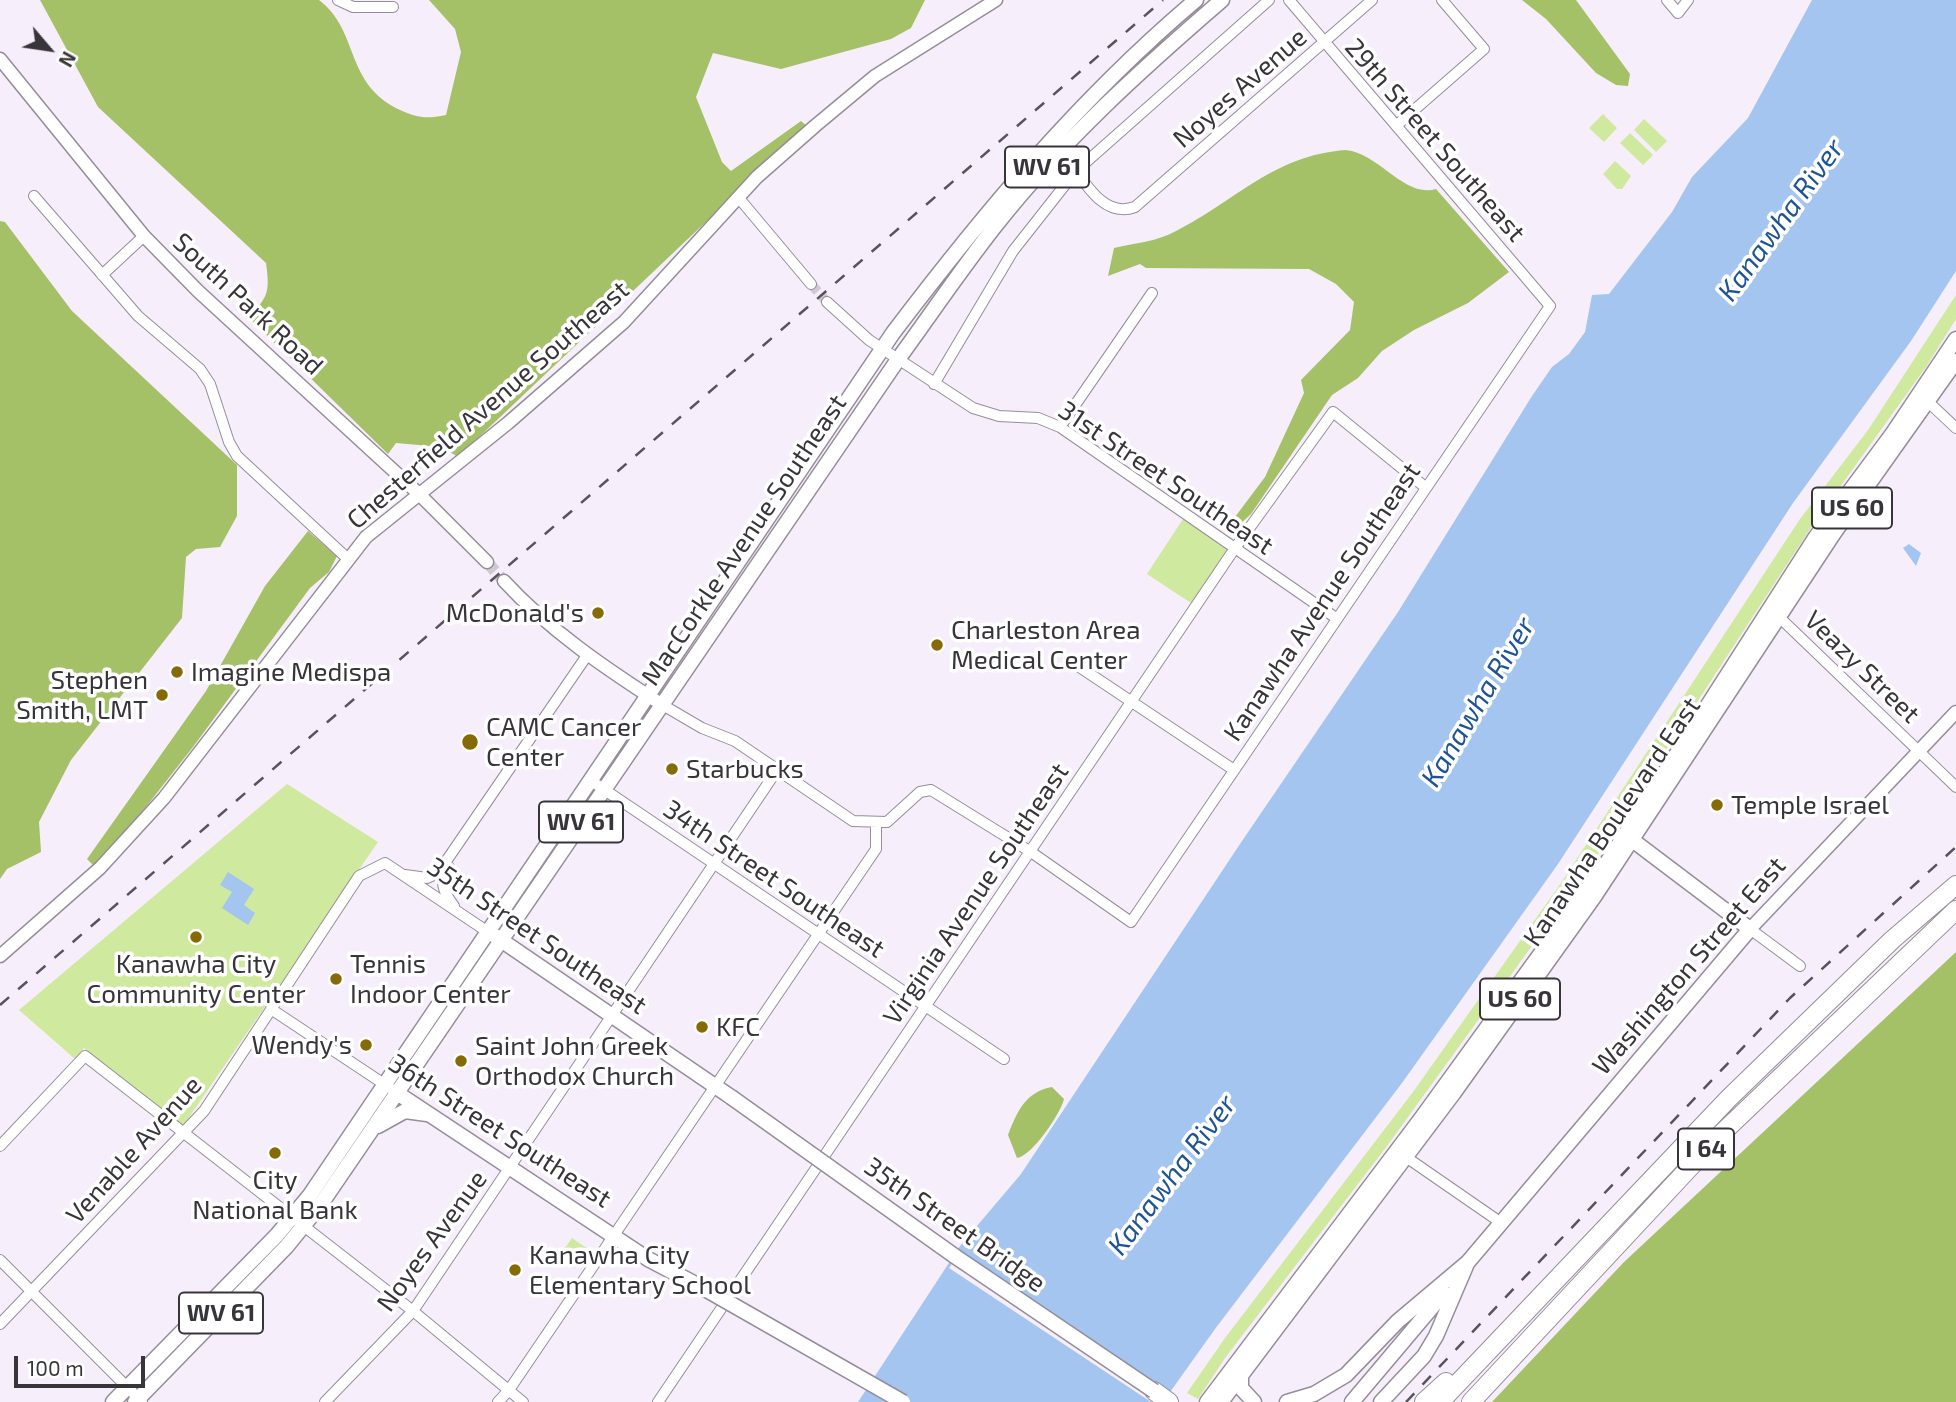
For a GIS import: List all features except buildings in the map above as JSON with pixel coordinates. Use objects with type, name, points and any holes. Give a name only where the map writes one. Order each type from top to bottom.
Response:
[{"type":"highway","name":"I 64","points":[[1440,1402],[1729,1098],[1892,940],[1956,885]]},
{"type":"highway","name":"I 64","points":[[1471,1402],[1721,1134],[1956,910]]},
{"type":"highway","points":[[1424,1402],[1517,1319]]},
{"type":"highway","points":[[1154,1391],[1170,1402]]},
{"type":"main road","name":"MacCorkle Avenue Southeast","points":[[113,1402],[297,1223],[383,1084],[883,348],[958,248],[1034,157],[1096,93],[1196,0]]},
{"type":"main road","name":"MacCorkle Avenue Southeast","points":[[139,1401],[297,1223],[367,1136],[899,358],[997,224],[1073,137],[1146,65],[1222,0]]},
{"type":"main road","name":"Kanawha Boulevard East","points":[[1925,398],[1956,338]]},
{"type":"main road","name":"Kanawha Boulevard East","points":[[1208,1402],[1401,1154],[1604,862],[1630,838],[1658,781],[1925,398],[1956,361]]},
{"type":"main road","name":"Kanawha Boulevard East","points":[[1221,1402],[1630,838],[1774,612]]},
{"type":"main road","name":"Kanawha Boulevard East","points":[[1604,862],[1605,854],[1653,784],[1658,781]]},
{"type":"main road","points":[[1630,838],[1750,929]]},
{"type":"main road","name":"Washington Street East","points":[[1287,1402],[1314,1394],[1346,1375],[1398,1321],[1430,1297],[1468,1262],[1750,929]]},
{"type":"main road","name":"35th Street Southeast","points":[[488,932],[731,1097]]},
{"type":"main road","name":"36th Street Southeast","points":[[397,1093],[648,1259],[903,1402]]},
{"type":"main road","name":"35th Street Bridge","points":[[731,1097],[956,1257],[1154,1391],[1181,1402]]},
{"type":"main road","points":[[367,1136],[386,1119],[399,1113],[417,1112],[436,1118]]},
{"type":"main road","points":[[1352,1402],[1468,1262]]},
{"type":"main road","name":"Washington Street East","points":[[1381,1402],[1424,1356],[1436,1336],[1468,1262]]},
{"type":"main road","points":[[1319,1402],[1340,1390],[1367,1368],[1430,1297]]},
{"type":"main road","points":[[1241,1373],[1241,1388],[1254,1402]]},
{"type":"street","points":[[338,0],[353,7],[393,7]]},
{"type":"street","name":"Chesterfield Avenue Southeast","points":[[0,956],[120,848],[164,798],[366,537],[568,373],[631,315],[757,177],[875,76],[996,0]]},
{"type":"street","points":[[934,384],[1013,251],[1076,171],[1269,0]]},
{"type":"street","name":"29th Street Southeast","points":[[1289,0],[1550,306]]},
{"type":"street","name":"Noyes Avenue","points":[[1076,171],[1111,208],[1123,212],[1135,207],[1372,0]]},
{"type":"street","points":[[1397,125],[1484,49],[1441,0]]},
{"type":"street","points":[[1667,0],[1678,13],[1688,0]]},
{"type":"street","name":"South Park Road","points":[[0,59],[144,236],[198,291],[419,494],[487,562]]},
{"type":"street","points":[[34,196],[138,316],[200,369],[210,384],[229,442],[237,456],[348,559]]},
{"type":"street","points":[[738,197],[811,284]]},
{"type":"street","points":[[102,275],[144,236]]},
{"type":"street","points":[[1059,427],[1152,293]]},
{"type":"street","name":"31st Street Southeast","points":[[827,302],[869,340],[934,384],[986,414],[1038,418],[1059,427],[1336,618]]},
{"type":"street","name":"Kanawha Avenue Southeast","points":[[1031,852],[1131,922],[1550,306]]},
{"type":"street","points":[[1925,398],[1956,428]]},
{"type":"street","name":"Virginia Avenue Southeast","points":[[658,1402],[1235,548],[1333,412],[1425,487]]},
{"type":"street","points":[[504,581],[531,610],[588,654],[661,704],[702,728],[735,741],[853,821],[876,824],[894,817],[920,792],[931,790],[1031,852]]},
{"type":"street","name":"Veazy Street","points":[[1774,612],[1956,787]]},
{"type":"street","points":[[403,875],[433,876],[456,850],[588,654]]},
{"type":"street","points":[[1078,666],[1234,770]]},
{"type":"street","name":"Washington Street East","points":[[1750,929],[1956,712]]},
{"type":"street","name":"Noyes Avenue","points":[[325,1402],[412,1311],[771,779]]},
{"type":"street","name":"34th Street Southeast","points":[[590,780],[1004,1059]]},
{"type":"street","points":[[498,1402],[616,1236],[715,1086],[820,935],[876,849],[876,824]]},
{"type":"street","points":[[456,850],[455,858],[442,880],[445,894],[458,912]]},
{"type":"street","name":"35th Street Southeast","points":[[384,863],[488,932]]},
{"type":"street","name":"Venable Avenue","points":[[0,1324],[206,1109],[359,876],[384,863]]},
{"type":"street","points":[[1750,929],[1800,965]]},
{"type":"street","name":"36th Street Southeast","points":[[271,1009],[397,1093]]},
{"type":"street","points":[[0,1146],[85,1056],[186,1132],[523,1402]]},
{"type":"street","points":[[1401,1154],[1500,1222]]},
{"type":"street","points":[[0,1260],[33,1289],[139,1401]]},
{"type":"green space","points":[[40,0],[319,0],[341,27],[369,86],[382,99],[400,110],[427,117],[446,115],[461,52],[455,29],[429,0],[925,0],[911,28],[891,39],[781,69],[713,53],[696,97],[722,162],[731,171],[801,121],[807,126],[458,457],[442,447],[396,443],[388,454],[249,318],[266,293],[266,263],[98,107]]},
{"type":"green space","points":[[1522,0],[1576,0],[1630,74],[1628,86],[1616,85],[1596,73],[1546,19]]},
{"type":"green space","points":[[1603,114],[1617,128],[1604,142],[1589,128]]},
{"type":"green space","points":[[1644,119],[1667,141],[1656,152],[1634,130]]},
{"type":"green space","points":[[1630,133],[1653,155],[1643,165],[1620,143]]},
{"type":"green space","points":[[1346,150],[1370,159],[1413,187],[1436,189],[1509,272],[1468,303],[1414,330],[1382,351],[1358,378],[1332,395],[1251,514],[1238,526],[1232,521],[1265,477],[1304,393],[1301,380],[1350,330],[1354,302],[1336,284],[1309,269],[1146,268],[1140,264],[1108,276],[1114,248],[1168,235],[1257,181],[1298,160]]},
{"type":"green space","points":[[1615,161],[1631,176],[1622,189],[1617,189],[1603,174]]},
{"type":"green space","points":[[0,221],[5,222],[72,311],[237,465],[237,516],[220,547],[196,549],[186,557],[182,618],[71,760],[39,822],[41,852],[7,869],[0,879]]},
{"type":"green space","points":[[1956,295],[1956,319],[1926,367],[1812,526],[1592,863],[1387,1146],[1225,1358],[1198,1399],[1187,1393],[1225,1338],[1413,1092],[1561,883],[1800,519],[1868,430]]},
{"type":"green space","points":[[1183,519],[1228,549],[1191,603],[1147,574]]},
{"type":"green space","points":[[308,531],[337,556],[329,572],[310,588],[193,747],[105,859],[93,865],[87,859],[206,691],[265,586]]},
{"type":"green space","points":[[287,784],[378,842],[183,1126],[84,1048],[75,1059],[19,1010]]},
{"type":"green space","points":[[1956,952],[1956,1402],[1492,1402],[1624,1262]]},
{"type":"green space","points":[[1052,1087],[1064,1099],[1062,1105],[1038,1142],[1017,1158],[1008,1135],[1015,1118],[1029,1098]]},
{"type":"green space","points":[[572,1238],[588,1249],[574,1268],[559,1257],[551,1267],[540,1260],[550,1248],[557,1249],[561,1254]]},
{"type":"water","name":"Kanawha River","points":[[1812,0],[1956,0],[1956,271],[1911,341],[1793,503],[1558,864],[1402,1083],[1215,1329],[1163,1402],[858,1402],[960,1246],[1021,1174],[1398,612],[1532,396],[1552,367],[1569,354],[1585,332],[1592,295],[1609,294],[1672,212],[1692,177],[1748,118]]},
{"type":"water","points":[[1909,544],[1921,553],[1916,566],[1903,548]]},
{"type":"water","points":[[228,872],[254,889],[244,905],[255,913],[248,925],[222,908],[232,892],[220,885]]},
{"type":"pier","points":[[959,1253],[1155,1387],[1170,1391],[1163,1402],[1151,1402],[949,1268]]},
{"type":"tunnel","points":[[811,284],[827,302]]},
{"type":"tunnel","points":[[487,562],[504,581]]},
{"type":"railway","points":[[0,1005],[1163,0]]},
{"type":"railway","points":[[1406,1402],[1790,998],[1956,847]]},
{"type":"place","name":"McDonald's","points":[[598,613]]},
{"type":"place","name":"Charleston Area Medical Center","points":[[937,645]]},
{"type":"place","name":"Imagine Medispa","points":[[177,672]]},
{"type":"place","name":"Stephen Smith, LMT","points":[[162,695]]},
{"type":"place","name":"CAMC Cancer Center","points":[[470,742]]},
{"type":"place","name":"Starbucks","points":[[672,769]]},
{"type":"place","name":"Temple Israel","points":[[1717,805]]},
{"type":"place","name":"Kanawha City Community Center","points":[[196,937]]},
{"type":"place","name":"Tennis Indoor Center","points":[[336,979]]},
{"type":"place","name":"KFC","points":[[702,1027]]},
{"type":"place","name":"Wendy's","points":[[366,1045]]},
{"type":"place","name":"Saint John Greek Orthodox Church","points":[[461,1061]]},
{"type":"place","name":"City National Bank","points":[[275,1153]]},
{"type":"place","name":"Kanawha City Elementary School","points":[[515,1270]]}]
